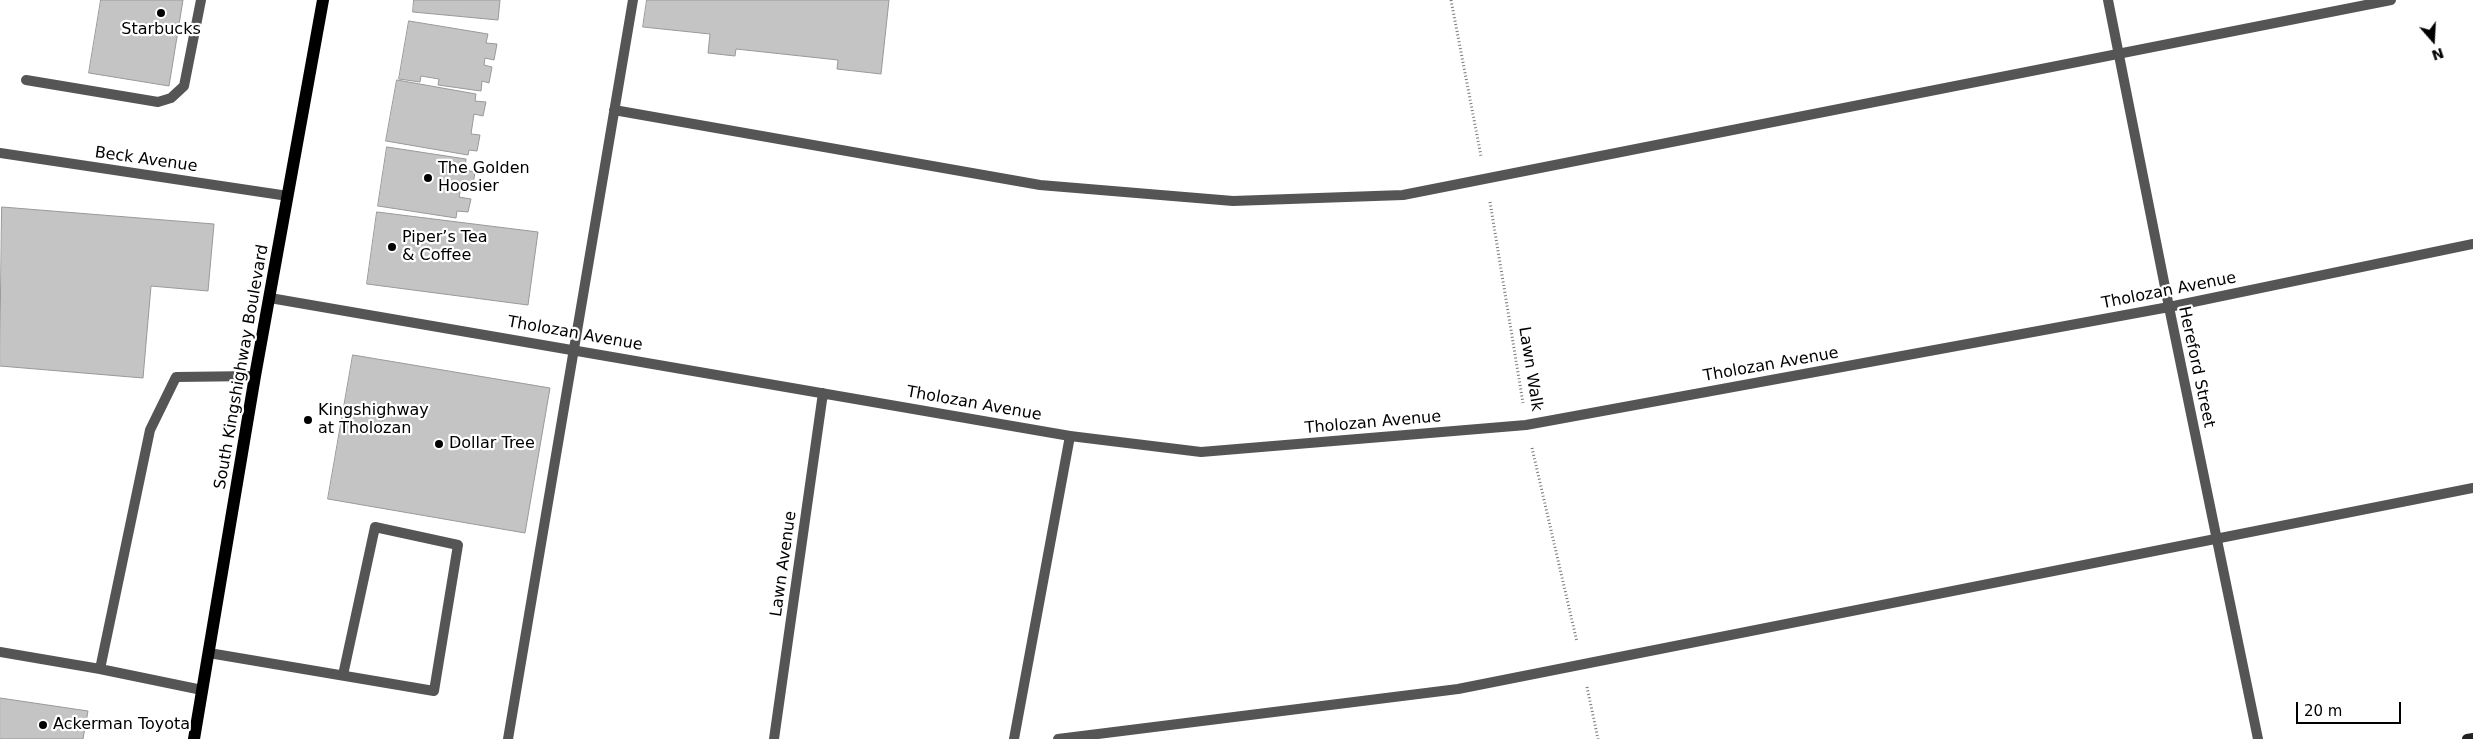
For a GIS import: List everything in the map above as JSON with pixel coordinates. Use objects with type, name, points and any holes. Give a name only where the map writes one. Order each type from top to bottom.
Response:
[{"type":"main road","name":"South Kingshighway Boulevard","points":[[194,739],[255,376],[323,0]]},
{"type":"street","points":[[26,80],[158,102],[171,98],[184,86],[201,0]]},
{"type":"street","points":[[508,739],[633,0]]},
{"type":"street","name":"Hereford Street","points":[[2108,0],[2258,739]]},
{"type":"street","points":[[614,110],[1040,185],[1233,201],[1403,195],[2391,0]]},
{"type":"street","name":"Beck Avenue","points":[[0,153],[288,196]]},
{"type":"street","name":"Tholozan Avenue","points":[[270,298],[1070,436],[1201,452],[1526,425],[2169,307],[2473,244]]},
{"type":"street","points":[[100,670],[150,430],[176,377],[255,376]]},
{"type":"street","name":"Lawn Avenue","points":[[774,739],[823,392]]},
{"type":"street","points":[[1014,739],[1070,436]]},
{"type":"street","points":[[1058,739],[1458,689],[2473,488]]},
{"type":"street","points":[[209,653],[434,690],[458,545],[375,527],[344,675]]},
{"type":"street","points":[[0,652],[202,690]]},
{"type":"street","points":[[2467,739],[2473,738]]},
{"type":"path","name":"Lawn Walk","points":[[1451,0],[1486,179],[1526,425],[1583,665],[1598,739]]},
{"type":"building","points":[[101,0],[183,0],[169,86],[89,73]]},
{"type":"building","points":[[414,0],[500,0],[498,20],[413,12]]},
{"type":"building","points":[[647,0],[889,0],[881,74],[837,69],[838,60],[736,49],[735,56],[708,53],[710,34],[643,27]]},
{"type":"building","points":[[409,21],[488,34],[486,43],[497,44],[494,60],[485,58],[484,65],[492,67],[489,83],[482,81],[481,91],[438,85],[439,79],[421,76],[420,82],[399,79]]},
{"type":"building","points":[[397,80],[476,94],[475,101],[486,102],[483,116],[474,114],[471,134],[480,135],[477,151],[469,150],[468,155],[386,141]]},
{"type":"building","name":"The Golden Hoosier","points":[[387,147],[466,159],[465,170],[475,172],[473,185],[462,183],[459,197],[471,199],[468,212],[457,211],[456,218],[378,206]]},
{"type":"building","points":[[2,207],[214,224],[208,291],[151,286],[143,378],[0,366]]},
{"type":"building","points":[[377,212],[538,232],[528,305],[367,284]]},
{"type":"building","name":"Dollar Tree","points":[[353,355],[550,388],[525,533],[328,499]]},
{"type":"building","name":"Ackerman Toyota","points":[[0,698],[88,711],[83,739],[0,739]]},
{"type":"place","name":"Starbucks","points":[[161,13]]},
{"type":"place","name":"The Golden Hoosier","points":[[428,178]]},
{"type":"place","name":"Piper’s Tea & Coffee","points":[[392,247]]},
{"type":"place","name":"Kingshighway at Tholozan","points":[[308,420]]},
{"type":"place","name":"Dollar Tree","points":[[439,444]]},
{"type":"place","name":"Ackerman Toyota","points":[[43,725]]}]
